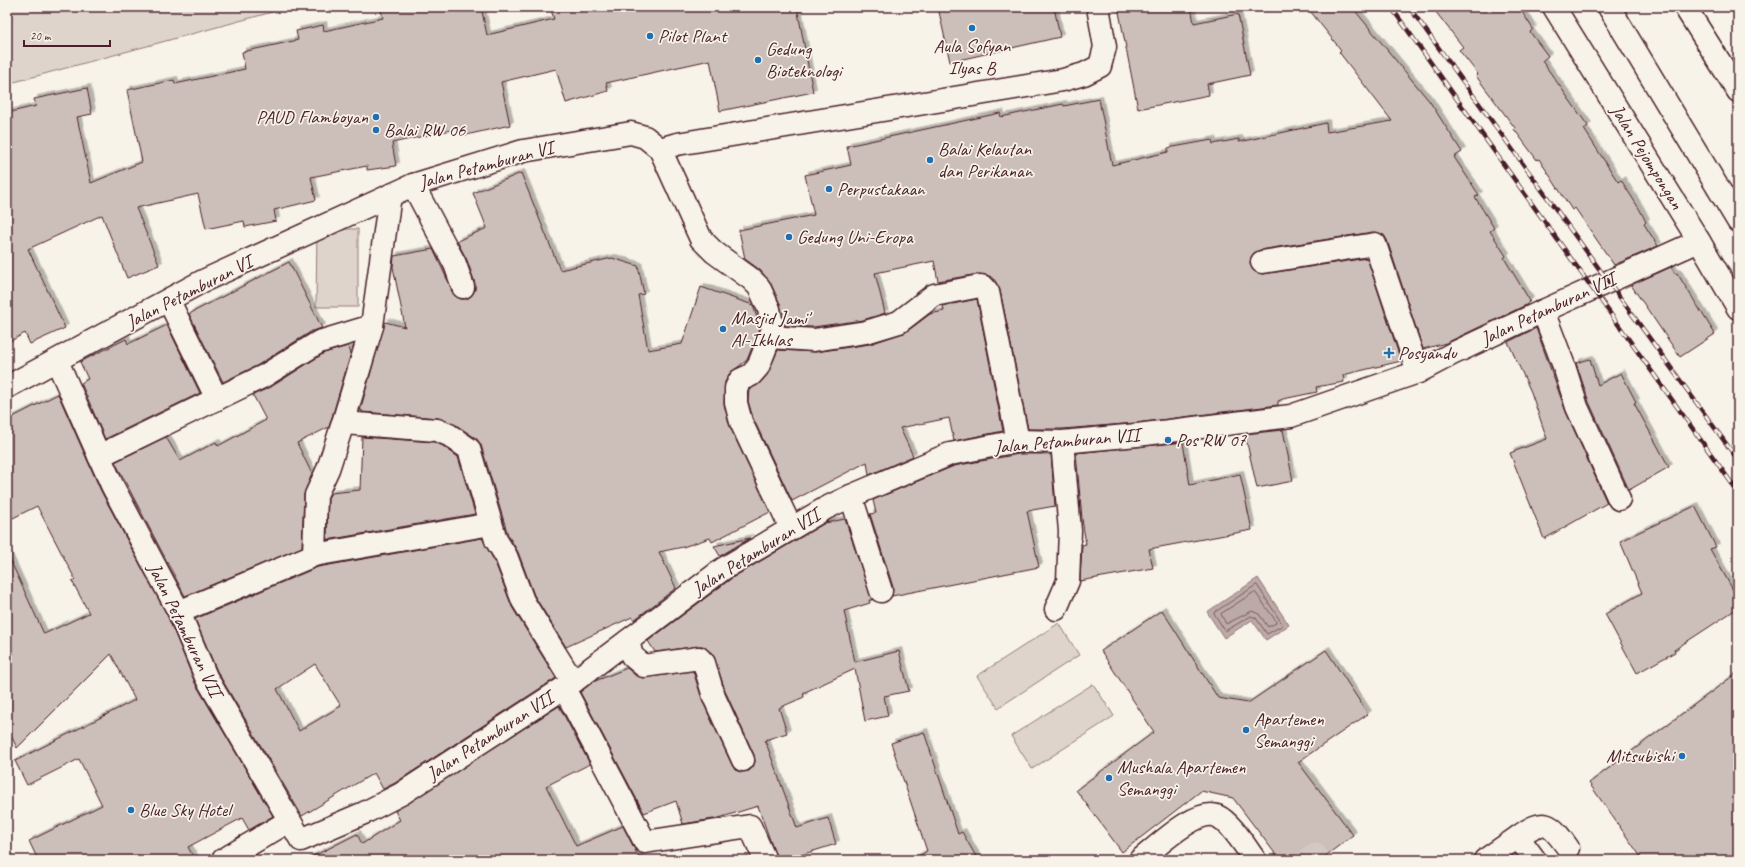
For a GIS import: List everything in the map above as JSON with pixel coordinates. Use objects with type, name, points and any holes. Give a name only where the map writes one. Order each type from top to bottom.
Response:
[{"type":"street","points":[[660,149],[677,144],[1063,80],[1084,74],[1100,66],[1105,47],[1098,7]]},
{"type":"street","name":"Jalan Pejompongan","points":[[1554,7],[1699,240],[1738,308]]},
{"type":"street","points":[[1609,7],[1738,221]]},
{"type":"street","points":[[1685,7],[1738,90]]},
{"type":"street","points":[[1701,7],[1713,49]]},
{"type":"street","name":"Jalan Petamburan VI","points":[[7,387],[203,282],[413,185],[523,151],[631,133],[645,137],[660,149],[701,239],[714,252],[740,269],[759,287],[769,309],[773,329],[758,367],[751,374],[740,380],[736,388],[736,403],[741,422],[791,528]]},
{"type":"street","points":[[413,185],[455,264],[464,287]]},
{"type":"street","points":[[314,555],[316,495],[328,469],[343,424],[372,326],[390,196]]},
{"type":"street","name":"Jalan Petamburan VII","points":[[58,361],[99,456],[180,612],[206,677],[301,840],[364,813],[401,794],[569,685],[723,568],[791,528],[851,496],[950,454],[1018,441],[1062,442],[1168,432],[1292,416],[1418,372],[1452,354],[1543,311],[1699,240]]},
{"type":"street","points":[[1262,262],[1375,244],[1418,372]]},
{"type":"street","points":[[770,337],[814,340],[866,332],[899,322],[934,295],[980,286],[984,287],[988,292],[1018,441]]},
{"type":"street","points":[[168,301],[216,399]]},
{"type":"street","points":[[1543,311],[1564,366],[1577,407],[1619,498]]},
{"type":"street","points":[[99,456],[264,376],[318,342],[372,326]]},
{"type":"street","points":[[343,424],[437,430],[448,435],[469,449],[496,540],[506,556],[523,601],[569,685],[645,842],[750,826],[765,860]]},
{"type":"street","points":[[1056,609],[1068,582],[1070,532],[1062,442]]},
{"type":"street","points":[[851,496],[881,591]]},
{"type":"street","points":[[180,612],[314,555],[491,524]]},
{"type":"street","points":[[628,641],[632,656],[644,666],[699,658],[704,663],[714,698],[743,760]]},
{"type":"street","points":[[1140,860],[1194,818],[1207,814],[1218,816],[1227,824],[1255,860]]},
{"type":"street","points":[[223,860],[289,821]]},
{"type":"street","points":[[1485,860],[1533,826],[1541,824],[1550,827],[1568,848]]},
{"type":"street","points":[[1518,837],[1535,860]]},
{"type":"shaded area","points":[[7,7],[291,7],[7,84]]},
{"type":"shaded area","points":[[317,229],[358,229],[358,307],[316,307]]},
{"type":"shaded area","points":[[1059,623],[1079,655],[998,708],[977,676]]},
{"type":"shaded area","points":[[1093,684],[1114,716],[1032,769],[1011,736]]},
{"type":"water","points":[[1258,578],[1289,625],[1266,640],[1252,620],[1224,638],[1207,612]]},
{"type":"building","points":[[380,7],[481,7],[487,35],[554,19],[550,7],[797,7],[813,92],[720,111],[710,60],[606,83],[608,91],[566,103],[556,69],[501,82],[510,125],[466,135],[465,127],[392,143],[396,166],[367,170],[367,166],[311,177],[316,200],[274,210],[276,221],[245,227],[244,221],[206,229],[198,194],[136,208],[159,265],[127,278],[102,215],[28,249],[65,328],[30,344],[25,333],[7,343],[7,113],[36,106],[34,99],[87,88],[92,114],[77,117],[91,183],[142,162],[127,90],[174,80],[175,84],[245,69],[242,52],[298,40],[296,31],[323,25],[324,31],[383,18]]},
{"type":"building","points":[[938,7],[1054,7],[1060,37],[950,62]]},
{"type":"building","points":[[1118,7],[1191,7],[1194,23],[1238,14],[1250,75],[1207,84],[1209,95],[1138,109]]},
{"type":"building","points":[[1307,7],[1352,7],[1430,102],[1462,152],[1454,157],[1479,195],[1475,197],[1494,228],[1490,231],[1506,256],[1504,258],[1530,301],[1526,305],[1446,343],[1423,349],[1387,240],[1384,235],[1373,232],[1260,250],[1254,253],[1251,257],[1250,264],[1253,270],[1257,273],[1264,274],[1367,258],[1401,361],[1343,375],[1344,382],[1316,387],[1317,392],[1283,399],[1278,401],[1278,405],[1136,423],[1062,429],[1028,429],[1000,290],[994,279],[987,275],[978,274],[938,281],[934,261],[875,273],[885,313],[863,320],[813,327],[785,326],[780,304],[770,282],[760,270],[745,259],[739,230],[814,215],[805,175],[851,165],[847,146],[1000,113],[1001,117],[1063,104],[1064,106],[1099,99],[1112,165],[1168,152],[1168,148],[1212,140],[1213,144],[1239,139],[1239,142],[1326,123],[1327,132],[1392,121],[1339,52],[1341,50]]},
{"type":"building","points":[[1432,7],[1519,7],[1533,29],[1530,32],[1548,56],[1542,61],[1588,126],[1584,129],[1618,182],[1621,180],[1640,210],[1646,222],[1644,224],[1658,246],[1614,265],[1575,208],[1572,210],[1539,159],[1537,160],[1476,76],[1478,74],[1459,50],[1463,47]]},
{"type":"building","points":[[521,173],[560,270],[612,258],[638,266],[644,294],[638,295],[648,350],[682,344],[701,287],[753,305],[760,328],[747,360],[729,374],[725,382],[724,403],[730,427],[770,512],[712,542],[710,538],[683,547],[659,552],[676,588],[634,620],[632,617],[566,647],[534,595],[518,552],[508,535],[481,445],[477,439],[456,425],[438,418],[360,411],[385,322],[405,327],[393,267],[394,256],[433,249],[455,296],[461,299],[467,299],[475,290],[475,283],[467,260],[457,241],[487,228],[473,193]]},
{"type":"building","points":[[289,262],[322,328],[312,331],[258,365],[223,382],[189,314]]},
{"type":"building","points":[[1671,267],[1675,274],[1677,273],[1715,334],[1680,357],[1631,285]]},
{"type":"building","points":[[977,299],[1003,431],[954,441],[949,418],[900,428],[913,456],[869,475],[867,462],[792,501],[753,418],[748,401],[749,390],[760,383],[767,375],[778,350],[816,352],[870,344],[906,332],[930,314],[944,311],[943,306]]},
{"type":"building","points":[[167,325],[200,393],[105,439],[81,383],[88,379],[80,362],[126,339],[128,344]]},
{"type":"building","points":[[1536,328],[1566,412],[1607,503],[1544,539],[1510,453],[1547,439],[1531,392],[1508,342]]},
{"type":"building","points":[[348,346],[351,353],[329,427],[297,443],[312,474],[304,494],[302,547],[185,596],[115,462],[166,437],[180,461],[216,442],[218,446],[266,420],[253,395],[271,387],[324,353]]},
{"type":"building","points":[[1590,359],[1598,385],[1621,373],[1636,402],[1634,403],[1669,467],[1629,490],[1589,402],[1576,363]]},
{"type":"building","points":[[58,394],[101,491],[168,617],[195,683],[273,816],[249,830],[242,818],[188,847],[195,860],[38,860],[29,841],[102,805],[79,759],[27,785],[15,761],[135,700],[111,654],[17,748],[7,727],[7,553],[44,634],[89,613],[72,581],[75,579],[37,506],[7,521],[7,420]]},
{"type":"building","points":[[1283,430],[1293,481],[1257,488],[1245,434]]},
{"type":"building","points":[[362,437],[434,442],[443,446],[458,457],[475,514],[327,540],[328,498],[331,493],[360,490]]},
{"type":"building","points":[[1185,442],[1183,443],[1190,485],[1240,474],[1252,530],[1149,549],[1153,568],[1080,581],[1082,545],[1086,544],[1082,519],[1076,453]]},
{"type":"building","points":[[1019,454],[1051,454],[1055,506],[1027,511],[1039,567],[892,596],[893,587],[870,514],[876,513],[873,500],[954,466]]},
{"type":"building","points":[[1695,506],[1716,547],[1710,549],[1738,599],[1738,608],[1674,650],[1675,652],[1637,673],[1605,614],[1642,593],[1620,541]]},
{"type":"building","points":[[845,519],[872,600],[869,600],[870,603],[844,611],[855,662],[899,651],[909,691],[884,696],[888,716],[865,721],[855,669],[803,693],[804,697],[779,708],[787,733],[765,740],[797,828],[828,818],[836,844],[785,860],[777,860],[758,806],[719,818],[683,824],[676,801],[644,813],[580,692],[593,682],[627,668],[636,676],[645,678],[693,671],[703,702],[732,765],[735,770],[741,772],[749,771],[755,762],[754,755],[726,693],[713,654],[703,646],[655,652],[648,641],[732,578],[825,523]]},
{"type":"building","points":[[482,538],[495,562],[512,607],[556,678],[395,783],[383,789],[374,773],[302,816],[217,671],[195,619],[318,567]],"holes":[[[315,664],[341,706],[299,731],[277,689]]]},
{"type":"building","points":[[750,538],[720,556],[714,546]]},
{"type":"building","name":"Apartemen Semanggi","points":[[1162,610],[1218,698],[1248,703],[1326,650],[1368,714],[1298,762],[1353,835],[1320,860],[1280,860],[1233,798],[1201,791],[1122,852],[1076,790],[1154,732],[1101,651]]},
{"type":"building","name":"Mitsubishi","points":[[1738,672],[1738,860],[1643,860],[1589,783]]},
{"type":"building","points":[[559,706],[590,764],[546,786],[576,846],[623,826],[640,860],[306,860],[357,834],[362,844],[400,820],[395,811]]},
{"type":"building","points":[[924,732],[958,834],[962,832],[978,860],[912,860],[927,851],[891,743]]},
{"type":"tunnel","points":[[1307,860],[1315,854],[1320,860]]},
{"type":"railway","points":[[1391,7],[1738,492]]},
{"type":"railway","points":[[1409,7],[1738,460]]},
{"type":"place","name":"Aula Sofyan Ilyas B","points":[[972,28]]},
{"type":"place","name":"Pilot Plant","points":[[650,36]]},
{"type":"place","name":"Gedung Bioteknologi","points":[[758,60]]},
{"type":"place","name":"PAUD Flamboyan","points":[[376,117]]},
{"type":"place","name":"Balai RW 06","points":[[376,130]]},
{"type":"place","name":"Balai Kelautan dan Perikanan","points":[[930,160]]},
{"type":"place","name":"Perpustakaan","points":[[829,189]]},
{"type":"place","name":"Gedung Uni-Eropa","points":[[789,237]]},
{"type":"place","name":"Masjid Jami' Al-Ikhlas","points":[[723,329]]},
{"type":"place","name":"Posyandu","points":[[1389,353]]},
{"type":"place","name":"Pos RW 07","points":[[1168,440]]},
{"type":"place","name":"Apartemen Semanggi","points":[[1246,730]]},
{"type":"place","name":"Mitsubishi","points":[[1682,756]]},
{"type":"place","name":"Mushala Apartemen Semanggi","points":[[1109,778]]},
{"type":"place","name":"Blue Sky Hotel","points":[[131,810]]}]
